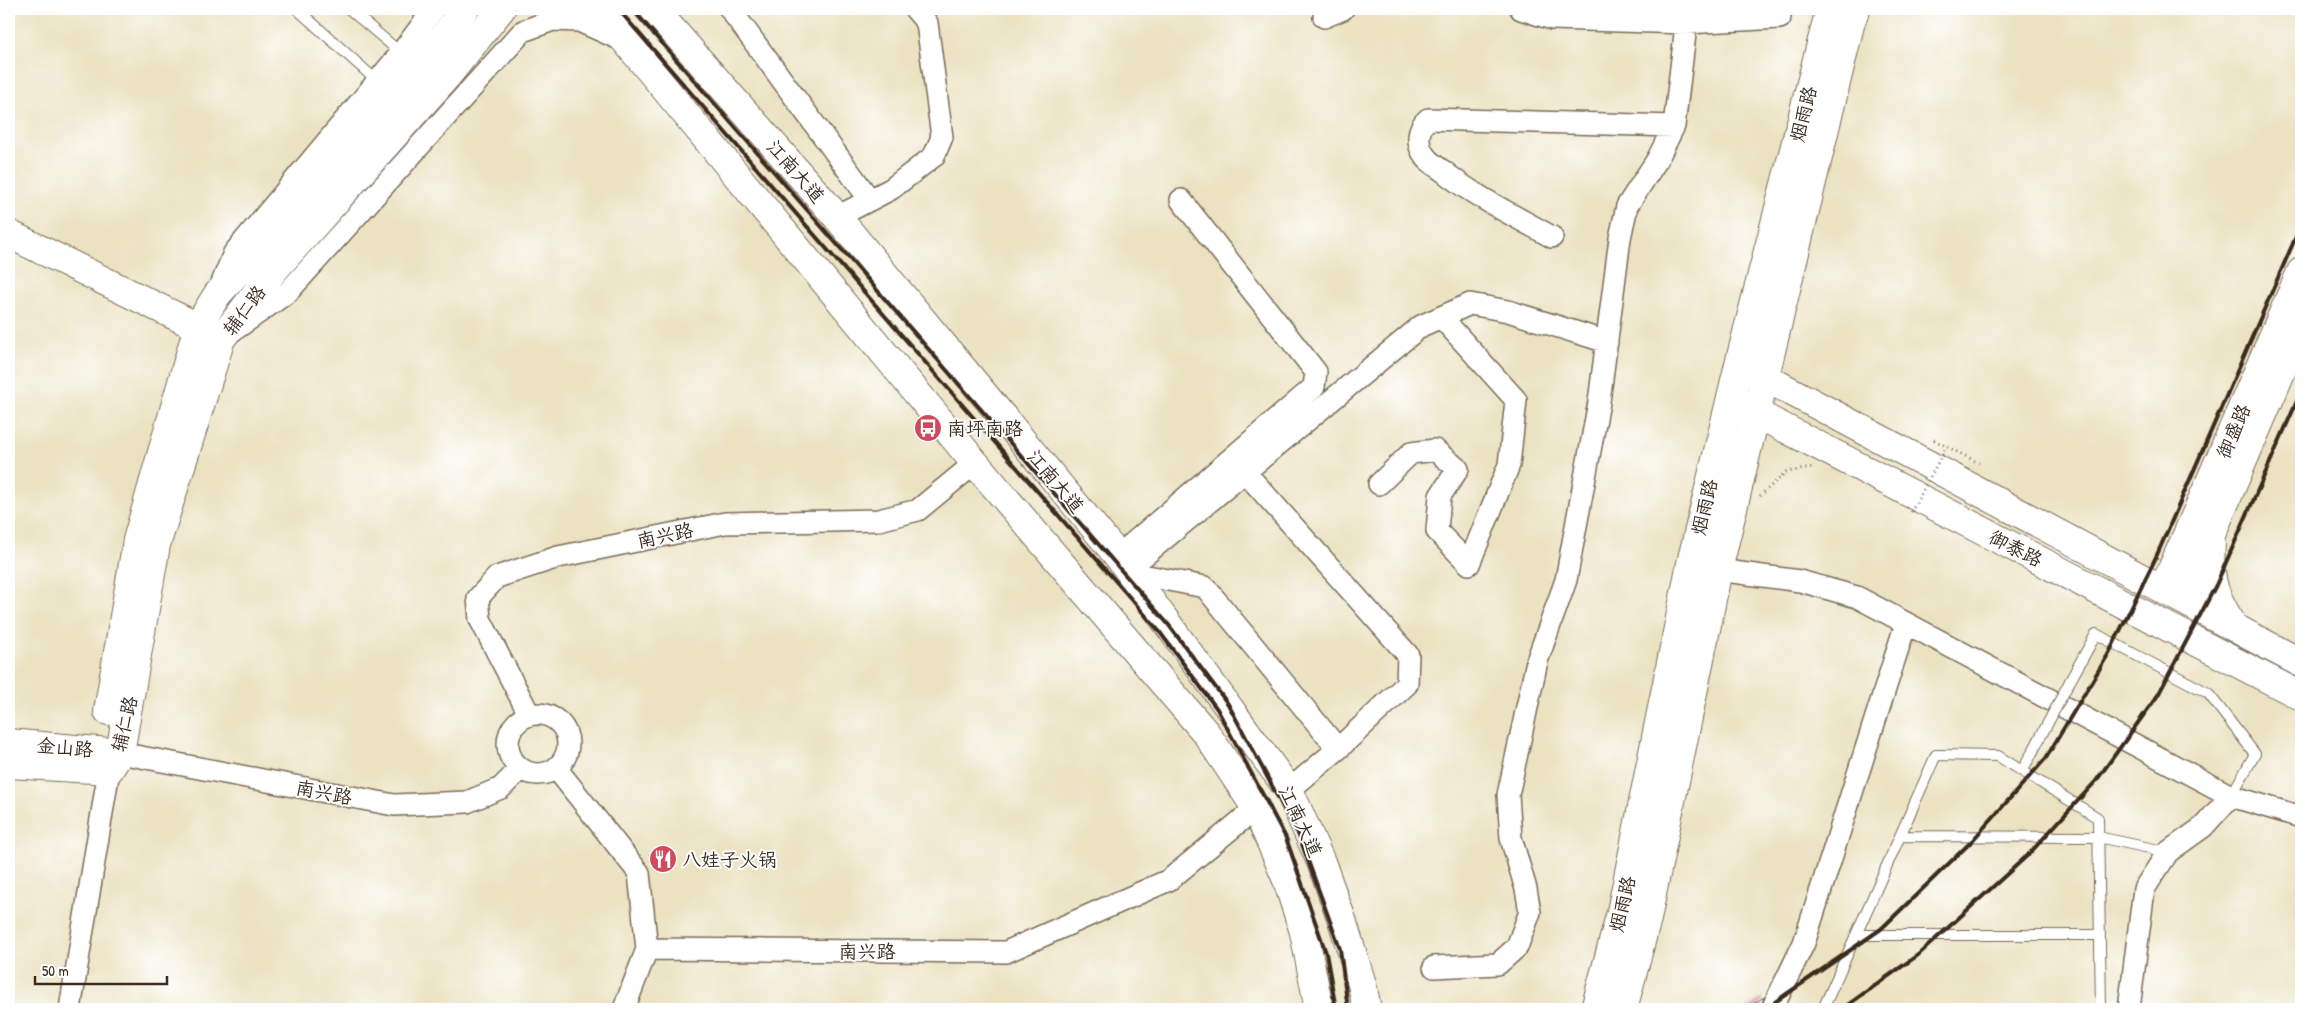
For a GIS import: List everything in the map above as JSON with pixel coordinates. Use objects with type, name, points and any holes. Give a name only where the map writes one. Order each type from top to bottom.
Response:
[{"type":"main road","name":"辅仁路","points":[[111,758],[137,540],[198,326],[217,295],[426,59],[464,9]]},
{"type":"main road","name":"辅仁路","points":[[111,758],[156,545],[221,339],[274,270],[447,76],[501,9]]},
{"type":"main road","name":"江南大道","points":[[600,9],[975,464],[1206,733],[1256,808],[1293,898],[1304,932],[1318,1006]]},
{"type":"main road","name":"江南大道","points":[[654,9],[837,217],[1126,566],[1289,790],[1341,917],[1362,984],[1367,1009]]},
{"type":"main road","name":"烟雨路","points":[[1595,1009],[1622,912],[1691,563],[1730,399],[1830,9]]},
{"type":"main road","name":"烟雨路","points":[[1623,1009],[1647,919],[1718,570],[1851,20],[1856,9]]},
{"type":"main road","points":[[9,234],[221,339]]},
{"type":"main road","name":"御盛路","points":[[2203,528],[2301,272]]},
{"type":"main road","name":"御盛路","points":[[2173,595],[2203,528],[2301,326]]},
{"type":"main road","name":"御泰路","points":[[1739,364],[2301,663]]},
{"type":"main road","name":"御泰路","points":[[1730,399],[2301,696]]},
{"type":"main road","points":[[2107,560],[2131,563],[2158,561],[2203,528],[2216,597],[2236,629]]},
{"type":"main road","name":"金山路","points":[[9,743],[111,758]]},
{"type":"main road","name":"金山路","points":[[9,764],[111,758]]},
{"type":"street","points":[[217,295],[234,254],[401,53],[434,9]]},
{"type":"street","points":[[730,9],[870,200]]},
{"type":"street","points":[[837,217],[891,189],[934,156],[942,137],[928,24],[915,9]]},
{"type":"street","points":[[1324,17],[1343,9]]},
{"type":"street","points":[[1521,9],[1552,19],[1687,16],[1780,18]]},
{"type":"street","points":[[1434,967],[1498,964],[1517,947],[1530,912],[1526,888],[1511,838],[1508,795],[1519,735],[1538,661],[1566,580],[1599,402],[1620,238],[1627,206],[1657,160],[1674,126],[1687,16]]},
{"type":"street","points":[[221,339],[288,292],[523,31],[553,20],[579,21],[629,43]]},
{"type":"street","points":[[1552,237],[1459,185],[1425,157],[1420,146],[1418,133],[1420,124],[1428,119],[1674,126]]},
{"type":"street","points":[[1126,566],[1314,387],[1316,372],[1181,200]]},
{"type":"street","points":[[1126,566],[1245,472],[1421,326],[1470,304],[1508,311],[1607,342]]},
{"type":"street","points":[[1379,484],[1411,453],[1435,450],[1458,469],[1440,496],[1437,531],[1469,564],[1509,465],[1516,400],[1441,317]]},
{"type":"street","name":"南兴路","points":[[530,714],[480,619],[478,598],[497,577],[558,557],[725,523],[879,520],[918,510],[975,464]]},
{"type":"street","points":[[1245,472],[1408,655],[1407,684],[1338,750],[1289,790]]},
{"type":"street","points":[[1691,563],[1718,570],[1800,581],[1857,597],[2232,796],[2301,817]]},
{"type":"street","points":[[1126,566],[1205,587],[1338,750]]},
{"type":"street","points":[[1772,1009],[1804,943],[1906,623]]},
{"type":"street","points":[[530,714],[548,715],[556,719],[567,734],[567,753],[563,761],[556,768],[548,773],[538,774],[520,769],[513,762],[507,743],[514,725],[520,718],[530,714]]},
{"type":"street","points":[[70,1009],[111,758]]},
{"type":"street","name":"南兴路","points":[[111,758],[394,806],[467,802],[501,788],[520,769]]},
{"type":"street","points":[[556,768],[640,873],[647,949],[624,1009]]},
{"type":"street","points":[[2129,1009],[2144,889],[2168,852],[2203,827],[2232,796]]},
{"type":"street","name":"南兴路","points":[[647,949],[1006,952],[1169,880],[1256,808]]},
{"type":"lane","points":[[297,9],[377,82]]},
{"type":"lane","points":[[349,9],[401,53]]},
{"type":"lane","points":[[2022,771],[2096,634],[2208,693],[2255,754],[2232,796]]},
{"type":"lane","points":[[1823,1009],[1936,755],[1998,756],[2098,818],[2101,1009]]},
{"type":"lane","points":[[1900,836],[2098,837],[2168,852]]},
{"type":"lane","points":[[1856,935],[2100,935]]},
{"type":"path","points":[[1934,440],[1979,463]]},
{"type":"path","points":[[1911,512],[1946,446]]},
{"type":"path","points":[[1758,503],[1760,494],[1786,472],[1810,467],[1817,469]]},
{"type":"building","points":[[1764,997],[1760,1009],[1745,1009]]},
{"type":"railway","points":[[618,9],[1159,631],[1217,709],[1286,838],[1326,953],[1336,1009]]},
{"type":"railway","points":[[632,9],[1168,624],[1228,704],[1299,836],[1340,949],[1348,1009]]},
{"type":"railway","points":[[1775,1002],[1881,929],[1971,842],[2046,758],[2109,653],[2156,557],[2301,225]]},
{"type":"railway","points":[[1842,1009],[1918,955],[2029,854],[2096,781],[2158,695],[2216,585],[2301,392]]},
{"type":"place","name":"南坪南路","points":[[928,428]]},
{"type":"place","name":"八娃子火锅","points":[[663,859]]}]
